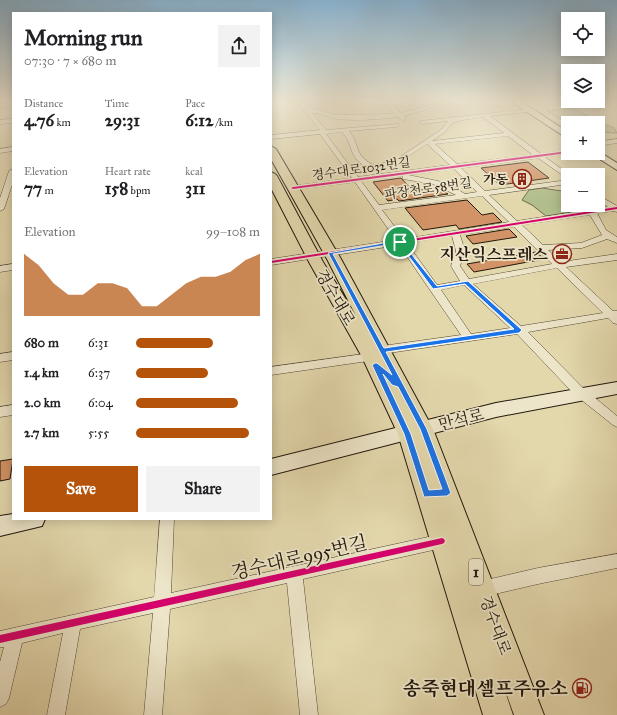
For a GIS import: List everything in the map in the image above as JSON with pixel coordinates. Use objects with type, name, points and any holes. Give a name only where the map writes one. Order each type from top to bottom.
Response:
[{"type":"main road","name":"경수대로","points":[[272,154],[278,186],[322,254],[415,431]]},
{"type":"main road","name":"경수대로","points":[[376,357],[395,384],[400,383],[437,493],[482,589],[529,715]]},
{"type":"main road","name":"경수대로","points":[[437,493],[442,541],[498,715]]},
{"type":"street","points":[[272,137],[288,135]]},
{"type":"street","points":[[325,135],[350,171],[368,193],[376,208],[400,242],[435,288],[463,328],[468,338]]},
{"type":"street","points":[[348,135],[353,143],[354,151],[359,158],[372,168],[393,175]]},
{"type":"street","points":[[350,171],[384,166],[396,162],[436,135]]},
{"type":"street","name":"파장천로58번길","points":[[497,135],[430,143],[615,317]]},
{"type":"street","points":[[511,135],[561,172]]},
{"type":"street","points":[[605,143],[617,141]]},
{"type":"street","points":[[0,151],[12,149]]},
{"type":"street","name":"경수대로1032번길","points":[[278,186],[393,175],[561,153]]},
{"type":"street","points":[[605,159],[617,167]]},
{"type":"street","points":[[12,174],[1,204],[12,204]]},
{"type":"street","name":"경수대로1032번길","points":[[393,175],[442,184],[452,188],[463,196]]},
{"type":"street","name":"파장천로58번길","points":[[376,208],[561,183]]},
{"type":"street","points":[[605,202],[616,209]]},
{"type":"street","points":[[605,210],[616,209]]},
{"type":"street","points":[[272,262],[592,212],[597,218],[602,231],[607,236],[617,240]]},
{"type":"street","points":[[455,233],[459,241],[460,253],[455,262],[456,268],[466,282],[519,330],[583,395],[604,414],[617,422]]},
{"type":"street","points":[[542,248],[582,244],[607,236]]},
{"type":"street","points":[[435,288],[559,265],[617,257]]},
{"type":"street","points":[[0,268],[12,267]]},
{"type":"street","points":[[272,371],[376,357],[468,338],[615,317]]},
{"type":"street","points":[[0,358],[12,356]]},
{"type":"street","name":"만석로","points":[[272,467],[496,410],[617,388]]},
{"type":"street","points":[[0,412],[12,410]]},
{"type":"street","points":[[0,526],[30,520]]},
{"type":"street","points":[[154,715],[167,520]]},
{"type":"street","name":"경수대로995번길","points":[[8,637],[442,541]]},
{"type":"street","points":[[482,589],[538,576],[617,561]]},
{"type":"street","name":"경수대로995번길","points":[[294,573],[309,715]]},
{"type":"street","points":[[56,715],[73,623]]},
{"type":"street","points":[[0,698],[8,637]]},
{"type":"green space","points":[[542,188],[561,191],[561,212],[572,212],[546,216],[532,205],[522,200],[529,190]]},
{"type":"building","points":[[528,162],[549,178],[500,185],[481,168]]},
{"type":"building","points":[[401,178],[413,191],[438,188],[448,194],[399,201],[397,199],[388,201],[373,182]]},
{"type":"building","points":[[467,200],[482,215],[493,213],[502,222],[459,229],[456,225],[423,230],[405,208]]},
{"type":"building","points":[[509,229],[517,237],[473,244],[466,236]]},
{"type":"building","points":[[536,252],[544,259],[474,272],[467,264]]},
{"type":"building","points":[[12,459],[10,479],[0,481],[0,461]]},
{"type":"cycle path","points":[[293,188],[561,153]]},
{"type":"cycle path","points":[[272,262],[617,208]]},
{"type":"cycle path","points":[[0,639],[442,541]]},
{"type":"place","name":"가동","points":[[522,179]]},
{"type":"place","name":"지산익스프레스","points":[[562,254]]},
{"type":"place","name":"송죽현대셀프주유소","points":[[582,688]]},
{"type":"route","points":[[400,242],[330,253],[382,350],[400,383],[397,384],[395,384],[388,374],[375,365],[408,434],[426,494],[447,493],[423,429],[402,387],[382,350],[519,330],[466,282],[435,288],[400,242]]}]
